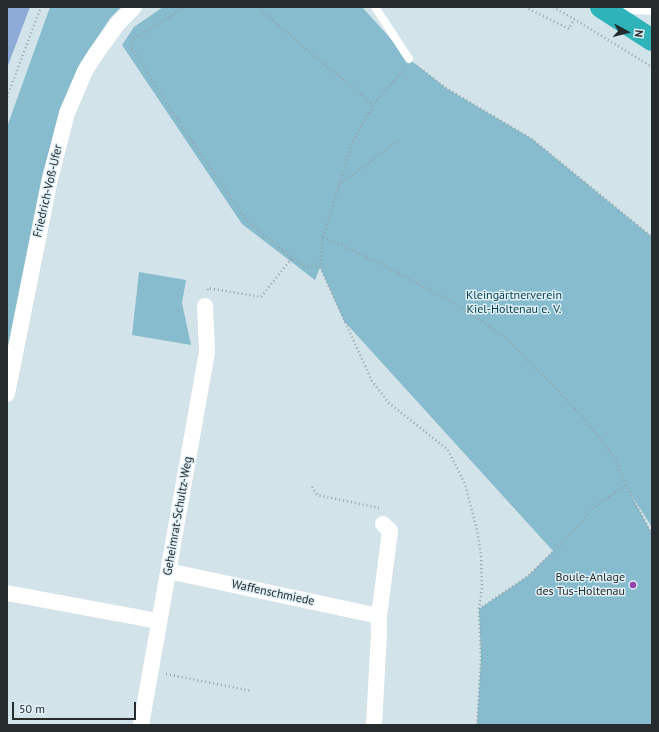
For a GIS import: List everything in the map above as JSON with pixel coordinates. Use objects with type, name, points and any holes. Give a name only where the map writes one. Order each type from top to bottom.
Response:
[{"type":"highway","points":[[602,8],[652,40]]},
{"type":"street","name":"Friedrich-Voß-Ufer","points":[[7,394],[50,179],[67,113],[85,71],[94,55],[119,22],[134,7]]},
{"type":"street","name":"Geheimrat-Schultz-Weg","points":[[141,725],[158,621],[207,352],[205,306]]},
{"type":"street","points":[[374,725],[380,633],[379,616],[390,531],[383,524]]},
{"type":"street","name":"Waffenschmiede","points":[[168,571],[379,616]]},
{"type":"street","points":[[7,593],[158,621]]},
{"type":"lane","points":[[375,7],[409,59]]},
{"type":"lane","points":[[602,8],[652,11]]},
{"type":"path","points":[[7,96],[41,7]]},
{"type":"path","points":[[186,7],[133,39],[131,42],[132,49],[188,136],[247,221],[305,267],[320,266]]},
{"type":"path","points":[[257,7],[373,106]]},
{"type":"path","points":[[525,7],[569,29],[574,19]]},
{"type":"path","points":[[552,7],[652,67]]},
{"type":"path","points":[[477,725],[481,658],[479,610],[482,587],[481,555],[477,530],[465,484],[448,450],[389,403],[372,381],[320,266],[323,237],[352,143],[373,106],[404,69],[409,59],[446,88],[532,139],[652,237]]},
{"type":"path","points":[[338,185],[400,139]]},
{"type":"path","points":[[323,237],[377,262],[453,302],[505,337],[583,417],[615,458],[626,485],[652,534]]},
{"type":"path","points":[[205,306],[208,288],[262,297],[292,258]]},
{"type":"path","points":[[479,610],[528,576],[564,541],[594,507],[626,485]]},
{"type":"path","points":[[312,487],[317,495],[385,509],[383,524]]},
{"type":"path","points":[[150,671],[252,691]]},
{"type":"green space","points":[[50,7],[121,7],[110,18],[80,64],[61,108],[42,176],[7,350],[7,127]]},
{"type":"green space","name":"Kleingärtnerverein Kiel-Holtenau e. V.","points":[[163,7],[362,7],[409,59],[446,88],[532,139],[652,237],[652,527],[630,493],[652,534],[652,725],[477,725],[481,658],[479,609],[528,576],[553,551],[344,321],[320,267],[315,280],[242,224],[122,45],[134,27]]},
{"type":"green space","points":[[139,272],[186,280],[182,303],[191,345],[132,335]]},
{"type":"shaded area","points":[[7,7],[30,7],[7,68]]},
{"type":"place","name":"Boule-Anlage des Tus-Holtenau","points":[[633,585]]}]
